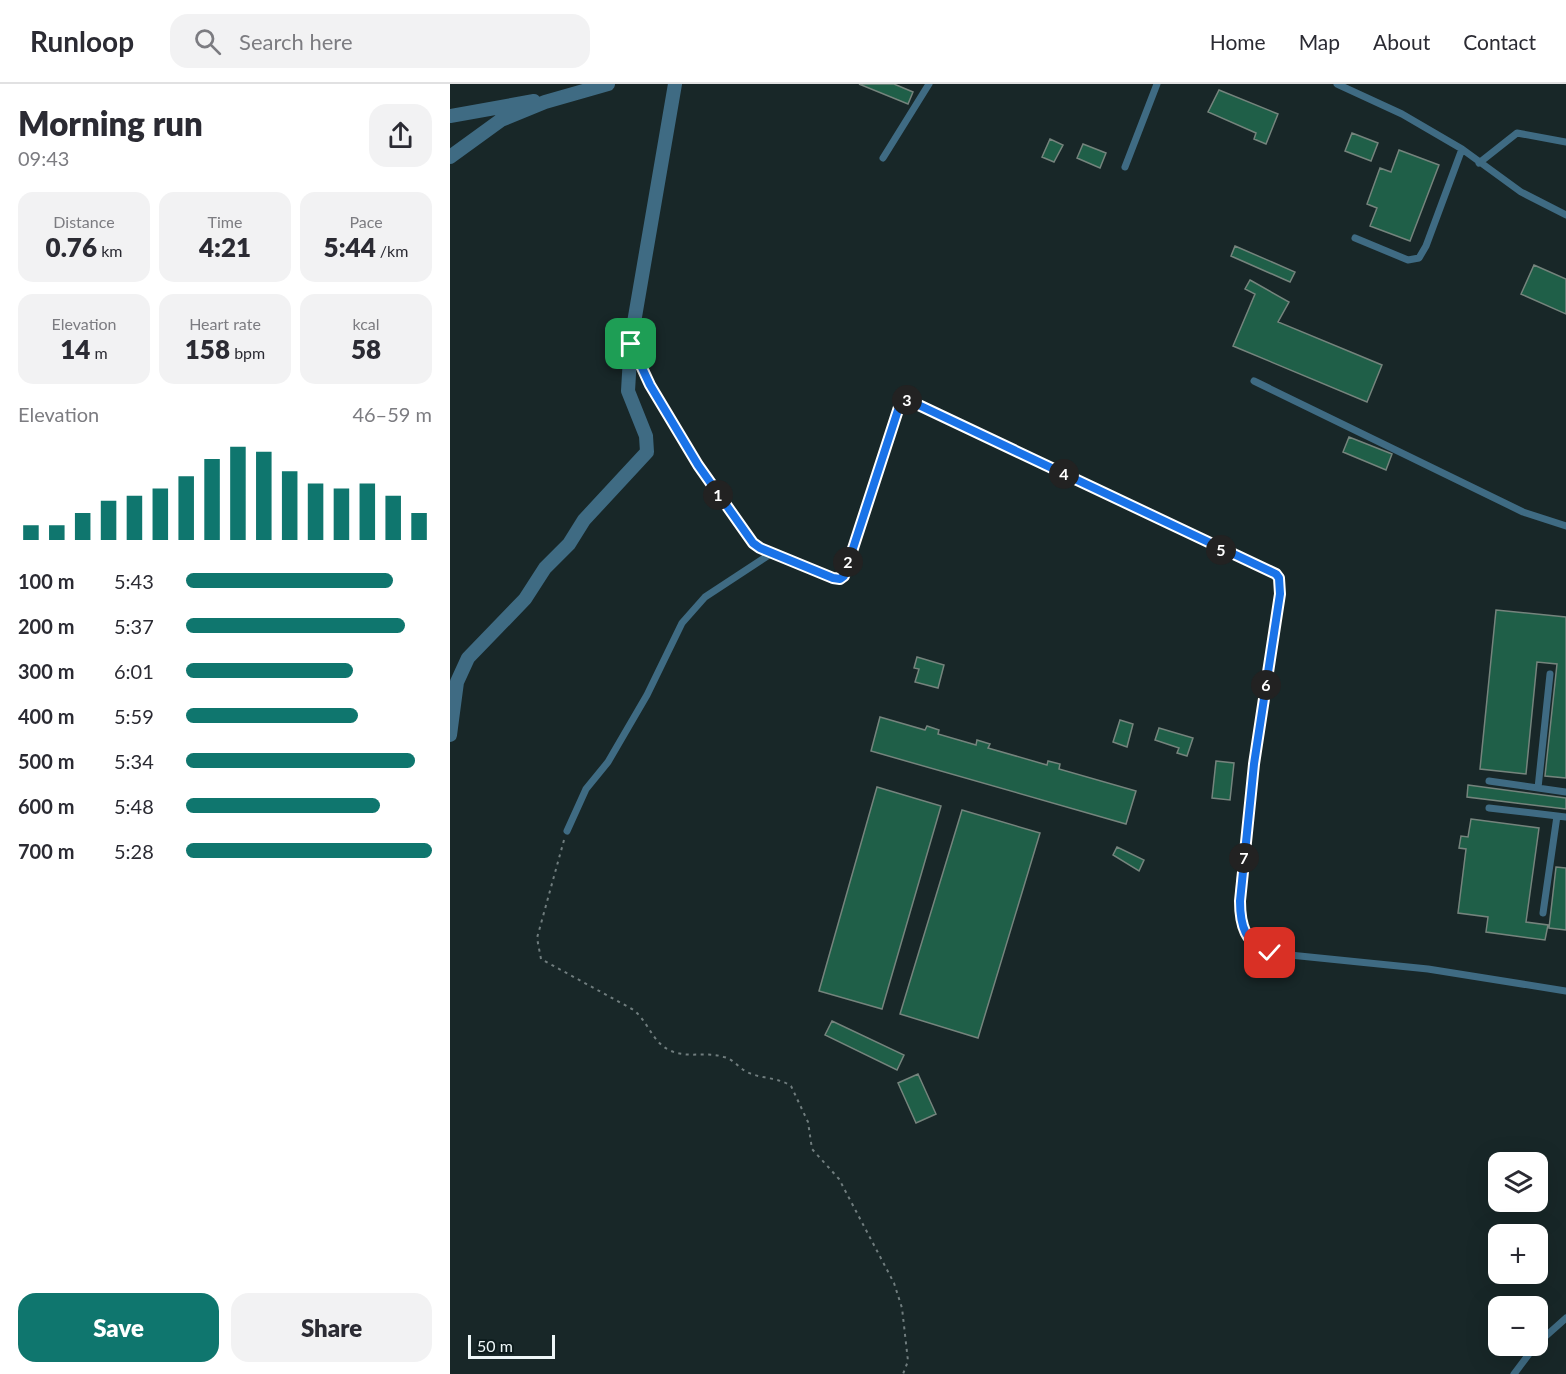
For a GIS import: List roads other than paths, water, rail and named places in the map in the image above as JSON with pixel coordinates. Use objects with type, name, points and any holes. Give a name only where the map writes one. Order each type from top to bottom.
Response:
[{"type":"street","points":[[450,157],[496,123],[545,102],[608,84]]},
{"type":"street","points":[[450,735],[457,682],[468,658],[525,599],[549,562],[569,544],[584,520],[647,452],[646,436],[628,391],[631,344],[675,84]]},
{"type":"street","points":[[450,116],[515,103],[545,102]]},
{"type":"lane","points":[[883,158],[929,84]]},
{"type":"lane","points":[[1125,167],[1157,84]]},
{"type":"lane","points":[[1337,84],[1402,114],[1462,149],[1521,192],[1566,215]]},
{"type":"lane","points":[[1479,162],[1518,133],[1566,142]]},
{"type":"lane","points":[[1355,238],[1408,260],[1419,258],[1426,246],[1462,149]]},
{"type":"lane","points":[[631,344],[650,385],[711,485],[753,543],[772,554],[833,578],[843,578],[899,407],[908,400],[1276,574],[1279,578],[1280,594],[1254,764],[1244,857],[1240,921],[1246,934],[1261,950],[1270,953],[1428,969],[1566,991]]},
{"type":"lane","points":[[1254,381],[1523,512],[1566,525]]},
{"type":"lane","points":[[567,831],[586,789],[613,754],[647,695],[682,623],[705,597],[772,554]]},
{"type":"lane","points":[[1538,788],[1550,674]]},
{"type":"lane","points":[[1489,781],[1566,792]]},
{"type":"lane","points":[[1489,808],[1566,817]]},
{"type":"lane","points":[[1543,913],[1557,816]]},
{"type":"lane","points":[[1548,1334],[1566,1318]]},
{"type":"lane","points":[[1514,1374],[1527,1356]]}]
